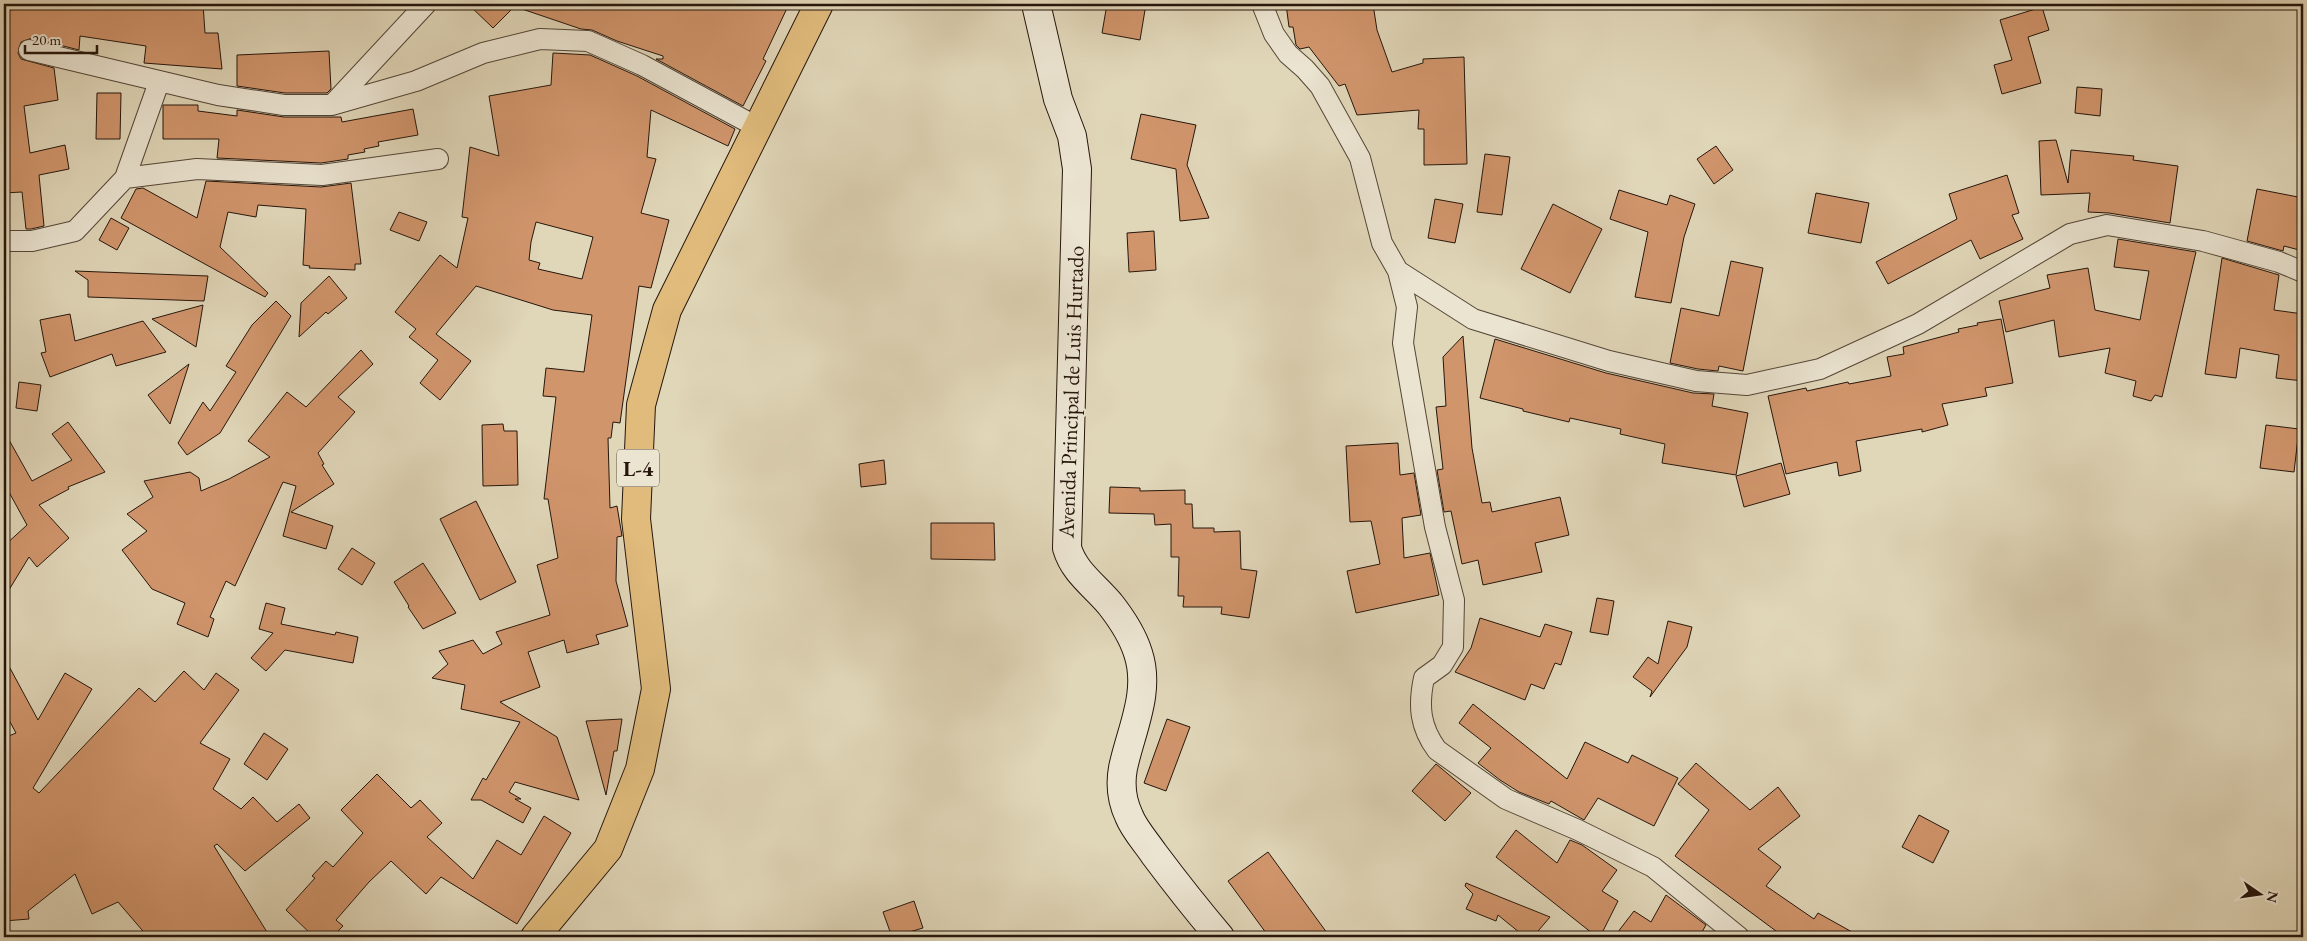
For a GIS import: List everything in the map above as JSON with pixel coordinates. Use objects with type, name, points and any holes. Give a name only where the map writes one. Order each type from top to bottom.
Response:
[{"type":"main road","name":"L-4","points":[[535,937],[608,849],[640,769],[656,689],[636,519],[641,405],[667,310],[819,4]]},
{"type":"street","points":[[332,104],[426,4]]},
{"type":"street","name":"Avenida Principal de Luis Hurtado","points":[[1036,4],[1058,100],[1072,136],[1077,169],[1067,548],[1071,562],[1110,604],[1138,652],[1143,675],[1141,698],[1123,770],[1122,794],[1129,817],[1183,893],[1220,937]]},
{"type":"street","points":[[1262,4],[1274,34],[1288,54],[1305,68],[1320,86],[1360,158],[1382,243],[1398,271],[1407,307],[1403,343],[1435,526],[1454,600],[1453,647],[1442,665],[1424,678],[1422,690],[1420,710],[1422,724],[1431,742],[1437,750],[1506,799],[1578,830],[1653,867],[1739,937]]},
{"type":"street","points":[[29,50],[218,95],[284,105],[332,104],[416,81],[484,53],[540,39],[588,41],[642,65],[757,127]]},
{"type":"street","points":[[4,241],[32,241],[75,231],[125,178],[159,82]]},
{"type":"street","points":[[125,178],[197,169],[322,175],[438,159]]},
{"type":"street","points":[[1398,271],[1473,319],[1609,361],[1696,381],[1747,385],[1820,369],[1918,324],[2070,234],[2107,225],[2203,241],[2279,262],[2303,272]]},
{"type":"building","points":[[21,4],[95,4],[123,8],[124,4],[203,4],[205,33],[218,33],[222,69],[144,63],[146,46],[80,36],[79,50],[32,38],[21,42],[18,53],[21,59],[54,68],[58,100],[24,106],[30,153],[65,145],[69,169],[39,175],[44,226],[31,229],[26,229],[22,192],[4,193],[4,11],[21,8]]},
{"type":"building","points":[[468,4],[517,4],[493,28]]},
{"type":"building","points":[[517,4],[789,4],[763,59],[766,61],[743,106],[656,59],[663,59],[663,56],[617,41],[592,30],[581,29],[516,7]]},
{"type":"building","points":[[1107,4],[1146,4],[1140,40],[1102,33]]},
{"type":"building","points":[[1286,4],[1373,4],[1377,30],[1392,72],[1423,63],[1423,59],[1464,57],[1467,164],[1424,165],[1424,129],[1418,129],[1419,110],[1357,115],[1345,84],[1339,86],[1309,47],[1300,49],[1296,45],[1293,27],[1289,27]]},
{"type":"building","points":[[2042,7],[2049,30],[2028,37],[2041,83],[2002,94],[1994,65],[2012,60],[2000,20]]},
{"type":"building","points":[[329,51],[331,89],[327,93],[285,93],[237,86],[237,55]]},
{"type":"building","points":[[553,53],[590,55],[637,76],[735,129],[728,146],[651,110],[647,157],[656,159],[641,213],[669,220],[651,288],[639,286],[620,423],[613,422],[611,438],[608,438],[610,508],[617,506],[622,536],[617,537],[616,581],[628,626],[596,635],[599,644],[567,653],[564,640],[528,652],[540,687],[500,702],[557,737],[579,800],[515,782],[509,792],[521,799],[515,799],[531,808],[523,823],[481,800],[471,800],[483,778],[486,780],[520,722],[461,709],[465,685],[432,678],[448,664],[439,651],[473,640],[483,654],[502,644],[496,632],[550,615],[537,565],[558,558],[548,499],[544,499],[556,397],[543,396],[546,368],[584,372],[592,315],[553,310],[476,286],[436,334],[471,361],[440,400],[420,383],[438,360],[409,337],[416,329],[395,312],[440,255],[457,268],[468,218],[462,217],[470,147],[499,156],[489,96],[551,85]],"holes":[[[536,222],[593,237],[582,279],[538,269],[540,263],[529,260]]]},
{"type":"building","points":[[2077,87],[2102,89],[2100,116],[2075,113]]},
{"type":"building","points":[[97,93],[121,93],[120,139],[96,139]]},
{"type":"building","points":[[163,105],[198,105],[198,111],[237,116],[237,110],[284,117],[341,117],[342,122],[413,109],[418,135],[378,142],[379,146],[364,149],[365,152],[348,155],[348,159],[321,163],[217,158],[219,139],[163,139]]},
{"type":"building","points":[[1141,114],[1196,125],[1187,165],[1209,218],[1180,221],[1176,169],[1131,159]]},
{"type":"building","points":[[2056,140],[2068,183],[2071,150],[2134,156],[2133,160],[2178,166],[2170,223],[2109,213],[2088,212],[2090,193],[2041,195],[2039,141]]},
{"type":"building","points":[[1716,146],[1733,170],[1714,184],[1697,159]]},
{"type":"building","points":[[1485,154],[1510,157],[1502,215],[1477,212]]},
{"type":"building","points":[[2007,175],[2019,213],[2012,215],[2023,239],[1980,259],[1971,240],[1888,284],[1876,262],[1957,219],[1949,194]]},
{"type":"building","points":[[206,181],[321,187],[351,183],[361,264],[355,264],[355,270],[309,268],[310,266],[303,265],[306,209],[258,205],[256,217],[228,212],[220,247],[268,293],[265,297],[121,218],[136,189],[143,188],[197,218]]},
{"type":"building","points":[[2257,189],[2303,198],[2303,251],[2284,246],[2283,251],[2247,241]]},
{"type":"building","points":[[1619,190],[1667,205],[1670,195],[1695,204],[1684,237],[1671,303],[1635,297],[1648,232],[1610,219]]},
{"type":"building","points":[[1816,193],[1869,203],[1861,243],[1808,233]]},
{"type":"building","points":[[1435,199],[1463,204],[1455,243],[1428,238]]},
{"type":"building","points":[[1553,204],[1602,229],[1570,293],[1521,269]]},
{"type":"building","points":[[399,212],[427,222],[419,241],[390,230]]},
{"type":"building","points":[[111,218],[129,228],[117,250],[99,240]]},
{"type":"building","points":[[1154,231],[1156,270],[1129,272],[1127,233]]},
{"type":"building","points":[[2118,239],[2196,252],[2162,397],[2155,395],[2151,401],[2133,396],[2136,381],[2105,373],[2110,348],[2059,357],[2054,320],[2006,332],[1999,301],[2050,288],[2047,275],[2088,268],[2095,310],[2140,320],[2149,271],[2114,267]]},
{"type":"building","points":[[2222,258],[2279,275],[2274,310],[2303,314],[2303,381],[2276,378],[2279,355],[2240,348],[2236,378],[2205,374]]},
{"type":"building","points":[[1731,261],[1763,268],[1743,371],[1719,366],[1718,371],[1698,369],[1670,363],[1681,308],[1719,316]]},
{"type":"building","points":[[75,271],[208,276],[204,301],[88,297],[88,280]]},
{"type":"building","points":[[329,276],[347,298],[328,314],[326,312],[299,337],[301,303]]},
{"type":"building","points":[[276,301],[291,316],[220,433],[187,455],[178,443],[203,402],[210,411],[236,372],[226,366],[252,325]]},
{"type":"building","points":[[203,305],[196,347],[152,319]]},
{"type":"building","points":[[70,314],[75,341],[143,321],[166,352],[116,366],[112,354],[50,377],[41,353],[46,352],[40,320]]},
{"type":"building","points":[[2001,319],[2013,383],[1985,388],[1987,396],[1942,404],[1948,425],[1922,432],[1922,429],[1856,441],[1861,471],[1839,476],[1837,462],[1786,474],[1768,396],[1806,388],[1807,391],[1848,382],[1849,384],[1891,376],[1887,357],[1904,354],[1903,347],[1959,332],[1958,329],[1978,325],[1977,323]]},
{"type":"building","points":[[1463,336],[1472,448],[1482,503],[1490,502],[1492,512],[1560,497],[1569,535],[1535,543],[1542,572],[1483,585],[1478,560],[1462,564],[1451,511],[1444,512],[1437,470],[1443,469],[1436,407],[1446,406],[1443,357]]},
{"type":"building","points":[[1495,339],[1606,373],[1693,393],[1714,394],[1712,406],[1748,413],[1736,475],[1662,463],[1665,444],[1620,434],[1621,429],[1570,418],[1569,422],[1480,398]]},
{"type":"building","points":[[361,350],[373,364],[338,397],[355,412],[318,453],[324,464],[322,465],[334,484],[291,512],[333,526],[326,549],[283,536],[296,486],[283,482],[235,586],[226,581],[210,617],[214,619],[208,637],[177,624],[185,603],[152,589],[122,550],[147,531],[127,514],[153,497],[144,481],[190,472],[199,478],[201,491],[229,479],[270,457],[248,441],[287,392],[306,407]]},
{"type":"building","points":[[189,364],[170,424],[148,395]]},
{"type":"building","points":[[19,382],[41,385],[37,411],[16,408]]},
{"type":"building","points":[[68,422],[105,472],[68,487],[69,489],[39,505],[69,538],[37,567],[29,557],[4,598],[4,546],[27,525],[4,483],[4,431],[32,481],[72,460],[52,434]]},
{"type":"building","points":[[503,424],[504,431],[517,431],[518,485],[483,486],[482,425]]},
{"type":"building","points":[[2266,425],[2299,429],[2294,472],[2260,468]]},
{"type":"building","points":[[1398,443],[1400,475],[1414,473],[1421,515],[1402,518],[1404,558],[1430,553],[1439,595],[1356,613],[1347,571],[1380,564],[1371,521],[1350,522],[1346,446]]},
{"type":"building","points":[[884,460],[886,484],[861,487],[859,464]]},
{"type":"building","points":[[1781,463],[1790,494],[1744,507],[1736,476]]},
{"type":"building","points":[[1110,487],[1140,488],[1140,491],[1185,490],[1185,504],[1192,504],[1193,528],[1214,528],[1214,532],[1240,531],[1241,569],[1257,571],[1249,618],[1221,614],[1222,607],[1183,607],[1184,596],[1178,596],[1179,557],[1171,557],[1171,524],[1155,525],[1154,514],[1109,513]]},
{"type":"building","points":[[476,501],[516,582],[480,600],[440,519]]},
{"type":"building","points":[[931,523],[994,523],[995,560],[931,559]]},
{"type":"building","points":[[352,548],[375,563],[362,585],[338,569]]},
{"type":"building","points":[[423,563],[456,613],[423,629],[394,582]]},
{"type":"building","points":[[1597,598],[1614,601],[1608,635],[1590,632]]},
{"type":"building","points":[[266,603],[285,608],[281,624],[335,635],[336,632],[358,637],[353,663],[285,650],[266,671],[251,658],[273,633],[259,629]]},
{"type":"building","points":[[1480,618],[1540,637],[1545,624],[1572,632],[1561,665],[1555,663],[1544,689],[1531,684],[1525,700],[1455,672],[1471,648]]},
{"type":"building","points":[[1668,621],[1692,627],[1687,647],[1650,697],[1652,691],[1633,677],[1648,657],[1658,664]]},
{"type":"building","points":[[4,657],[38,720],[65,673],[92,689],[33,788],[39,793],[139,688],[155,702],[184,671],[204,690],[216,673],[239,690],[200,743],[230,759],[213,789],[241,809],[253,797],[277,822],[299,804],[310,818],[245,871],[217,844],[214,846],[270,937],[148,937],[118,902],[92,914],[75,874],[28,911],[29,919],[4,921],[4,738],[16,733],[4,711]]},
{"type":"building","points":[[1473,704],[1567,779],[1585,742],[1628,763],[1632,755],[1678,778],[1654,826],[1598,798],[1584,820],[1551,801],[1549,804],[1519,792],[1500,780],[1478,763],[1491,748],[1459,723]]},
{"type":"building","points":[[622,719],[617,751],[614,751],[606,795],[586,721]]},
{"type":"building","points":[[1167,719],[1190,727],[1166,791],[1144,783]]},
{"type":"building","points":[[264,733],[288,749],[267,780],[244,764]]},
{"type":"building","points":[[1696,763],[1750,810],[1778,787],[1800,816],[1758,849],[1781,867],[1766,886],[1814,919],[1818,913],[1861,937],[1784,937],[1675,856],[1709,810],[1678,784]]},
{"type":"building","points":[[1436,764],[1471,793],[1445,821],[1412,791]]},
{"type":"building","points":[[377,774],[411,808],[420,800],[442,823],[427,837],[473,879],[497,840],[521,855],[544,816],[571,833],[517,924],[441,877],[426,894],[391,861],[369,882],[336,920],[343,926],[332,937],[314,937],[286,910],[315,878],[312,876],[326,861],[333,867],[363,833],[341,810]]},
{"type":"building","points":[[1919,815],[1949,831],[1933,863],[1902,847]]},
{"type":"building","points":[[1516,830],[1557,863],[1570,840],[1582,845],[1617,870],[1602,891],[1618,901],[1600,937],[1597,937],[1496,857]]},
{"type":"building","points":[[1268,852],[1330,937],[1269,937],[1228,881]]},
{"type":"building","points":[[1466,883],[1550,917],[1533,937],[1525,937],[1498,915],[1496,921],[1466,909],[1473,894],[1465,886]]},
{"type":"building","points":[[1666,895],[1706,925],[1699,937],[1614,937],[1634,911],[1651,922]]},
{"type":"building","points":[[914,901],[923,928],[892,937],[883,912]]}]
